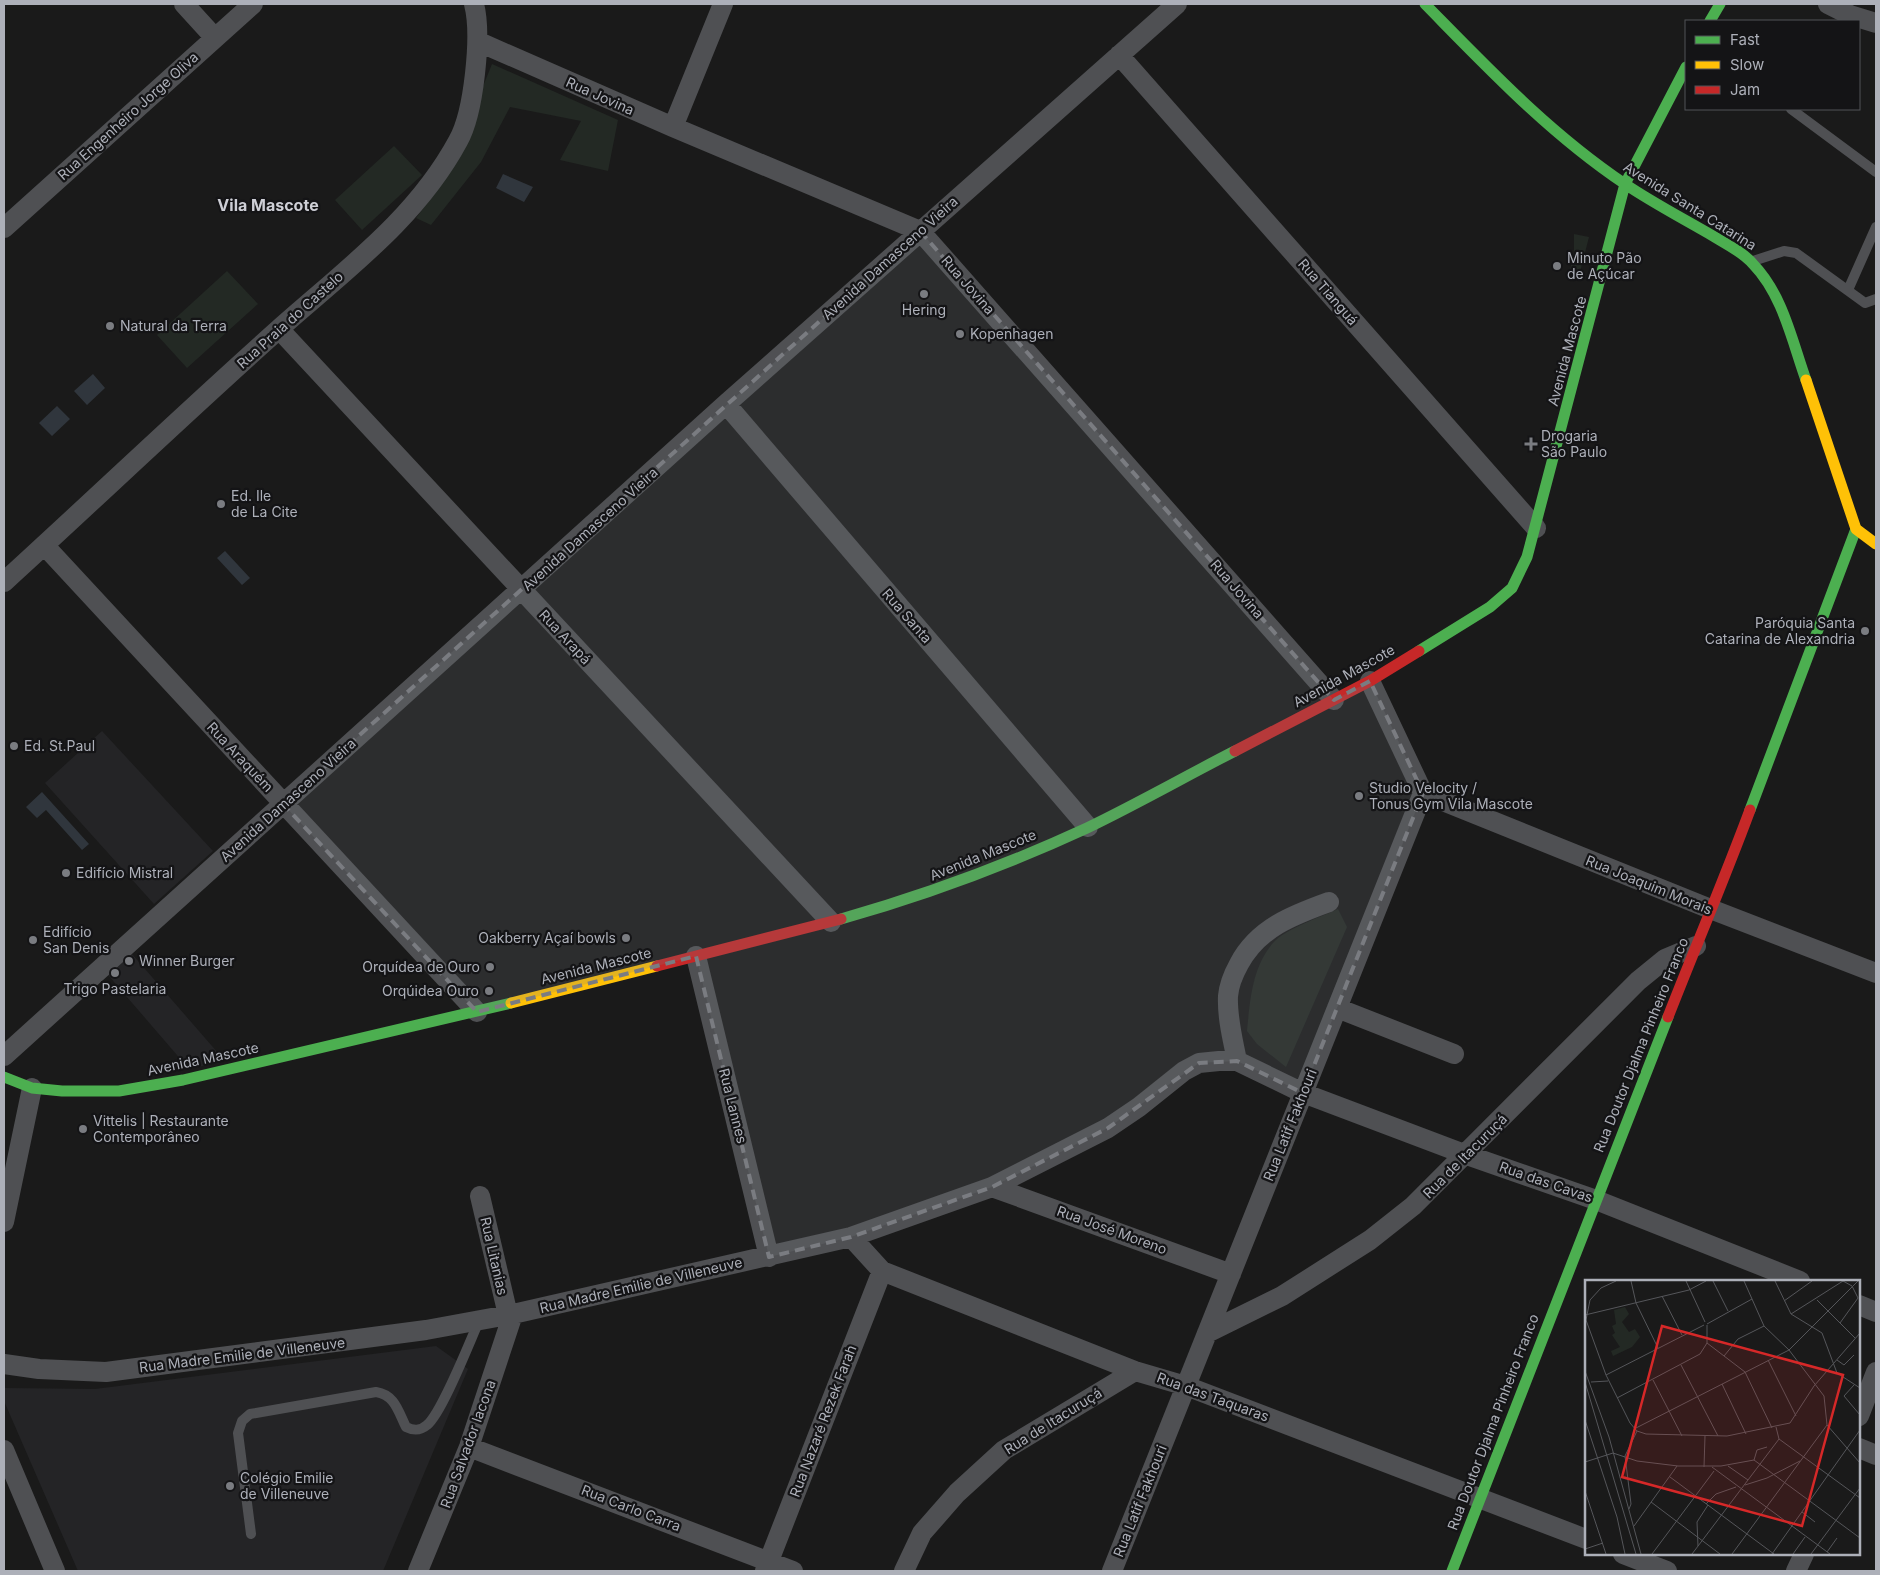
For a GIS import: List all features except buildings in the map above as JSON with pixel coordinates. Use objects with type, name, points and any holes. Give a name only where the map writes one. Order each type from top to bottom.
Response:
[{"type":"street","points":[[184,4],[215,38]]},
{"type":"street","name":"Rua Engenheiro Jorge Oliva","points":[[8,217],[253,4]]},
{"type":"street","name":"Rua Praia do Castelo","points":[[4,582],[279,329],[387,234],[419,200],[460,139],[470,102],[479,42],[474,4]]},
{"type":"street","points":[[673,127],[723,4]]},
{"type":"street","name":"Avenida Damasceno Vieira","points":[[4,1056],[726,404],[1177,4]]},
{"type":"street","name":"Avenida Santa Catarina","points":[[1425,4],[1515,96],[1559,135],[1625,184],[1725,243],[1752,262],[1767,280],[1783,313],[1856,529]]},
{"type":"street","points":[[1711,20],[1720,4]]},
{"type":"street","points":[[1828,4],[1850,16],[1876,23]]},
{"type":"street","name":"Rua Jovina","points":[[479,42],[673,127],[920,231],[1334,700]]},
{"type":"street","name":"Rua Tianguá","points":[[1119,55],[1536,528]]},
{"type":"street","name":"Avenida Mascote","points":[[4,1077],[32,1088],[62,1091],[119,1091],[183,1080],[477,1012],[831,922],[915,898],[1013,860],[1088,827],[1370,681],[1490,607],[1512,588],[1527,557],[1536,528],[1625,184],[1685,69]]},
{"type":"street","name":"Rua Arapá","points":[[279,329],[831,922]]},
{"type":"street","name":"Rua Santa","points":[[726,404],[1088,827]]},
{"type":"street","points":[[1856,529],[1876,544]]},
{"type":"street","name":"Rua Doutor Djalma Pinheiro Franco","points":[[1452,1571],[1696,946],[1713,910],[1856,529]]},
{"type":"street","name":"Rua Araquém","points":[[44,545],[477,1012]]},
{"type":"street","points":[[1370,681],[1424,793]]},
{"type":"street","name":"Rua Joaquim Morais","points":[[1424,793],[1713,910],[1876,973]]},
{"type":"street","name":"Rua Latif Fakhouri","points":[[1112,1571],[1424,793]]},
{"type":"street","points":[[1237,1061],[1229,1021],[1228,995],[1234,974],[1246,952],[1270,928],[1292,916],[1329,902]]},
{"type":"street","name":"Rua de Itacuruçá","points":[[1207,1333],[1282,1296],[1370,1240],[1413,1206],[1638,981],[1665,959],[1696,946]]},
{"type":"street","name":"Rua Lannes","points":[[696,956],[770,1257]]},
{"type":"street","points":[[1337,1008],[1454,1054]]},
{"type":"street","name":"Rua das Cavas","points":[[1237,1061],[1303,1093],[1596,1200],[1797,1280]]},
{"type":"street","name":"Rua Madre Emilie de Villeneuve","points":[[4,1364],[38,1369],[106,1372],[426,1330],[510,1315],[770,1257],[851,1237],[992,1187],[1108,1128],[1139,1107],[1184,1070],[1199,1063],[1237,1061]]},
{"type":"street","points":[[4,1222],[32,1088]]},
{"type":"street","name":"Rua José Moreno","points":[[992,1187],[1231,1274]]},
{"type":"street","name":"Rua Litanias","points":[[480,1196],[510,1315]]},
{"type":"street","name":"Rua das Taquaras","points":[[851,1237],[882,1271],[1136,1371],[1186,1386],[1585,1539]]},
{"type":"street","name":"Rua Nazaré Rezek Farah","points":[[767,1566],[882,1271]]},
{"type":"street","points":[[1860,1305],[1876,1312]]},
{"type":"street","name":"Rua Salvador Iacona","points":[[418,1571],[469,1447],[510,1315]]},
{"type":"street","name":"Rua de Itacuruçá","points":[[904,1571],[922,1533],[957,1493],[1004,1450],[1136,1371]]},
{"type":"street","points":[[1860,1413],[1876,1372]]},
{"type":"street","name":"Rua Carlo Carra","points":[[469,1447],[767,1566],[793,1571]]},
{"type":"street","points":[[1860,1448],[1876,1455]]},
{"type":"street","points":[[4,1450],[55,1571]]},
{"type":"street","points":[[1626,1555],[1667,1571]]},
{"type":"street","points":[[1796,1571],[1804,1555]]},
{"type":"lane","points":[[1792,110],[1876,172]]},
{"type":"lane","points":[[1848,290],[1876,227]]},
{"type":"lane","points":[[1752,262],[1784,251],[1796,253],[1865,303],[1876,299]]},
{"type":"lane","points":[[251,1534],[238,1433],[242,1422],[250,1414],[376,1392],[386,1394],[392,1398],[406,1427],[414,1431],[423,1428],[429,1424],[448,1390],[479,1320]]},
{"type":"highlighted area","points":[[920,231],[1334,700],[1370,681],[1423,793],[1303,1093],[1237,1061],[1199,1063],[1108,1128],[992,1187],[851,1237],[769,1257],[696,956],[477,1012],[283,804]]},
{"type":"shaded area","points":[[492,64],[618,120],[608,171],[560,160],[581,121],[510,107],[481,162],[431,225],[416,218],[446,178]]},
{"type":"shaded area","points":[[394,146],[422,175],[362,230],[335,200]]},
{"type":"shaded area","points":[[503,174],[533,187],[524,202],[496,188]]},
{"type":"shaded area","points":[[1574,234],[1589,237],[1578,280],[1568,280],[1574,251]]},
{"type":"shaded area","points":[[227,271],[258,304],[187,368],[157,335]]},
{"type":"shaded area","points":[[93,374],[105,388],[87,405],[74,391]]},
{"type":"shaded area","points":[[57,406],[70,419],[52,436],[39,423]]},
{"type":"shaded area","points":[[225,551],[250,578],[242,585],[217,558]]},
{"type":"shaded area","points":[[102,731],[213,851],[154,904],[45,783]]},
{"type":"shaded area","points":[[42,792],[89,844],[82,850],[46,810],[37,818],[26,807]]},
{"type":"shaded area","points":[[1338,909],[1347,927],[1286,1067],[1257,1044],[1247,1031],[1256,973],[1266,952],[1279,938],[1294,928]]},
{"type":"shaded area","points":[[132,954],[225,1061],[189,1069],[108,975]]},
{"type":"shaded area","name":"Colégio Emilie de Villeneuve","points":[[436,1346],[468,1369],[383,1571],[78,1571],[4,1401],[4,1388],[95,1389]]},
{"type":"traffic: fast","points":[[1425,4],[1520,99],[1597,164],[1636,191],[1729,245],[1749,260],[1763,276],[1779,304],[1806,380]]},
{"type":"traffic: fast","points":[[1711,20],[1720,4]]},
{"type":"traffic: fast","points":[[1419,651],[1490,607],[1512,588],[1527,557],[1625,184],[1685,69]]},
{"type":"traffic: fast","points":[[1750,810],[1856,529]]},
{"type":"traffic: fast","points":[[841,919],[904,900],[1027,854],[1106,819],[1235,751]]},
{"type":"traffic: fast","points":[[4,1077],[32,1088],[62,1091],[119,1091],[183,1080],[511,1003]]},
{"type":"traffic: fast","points":[[1452,1571],[1668,1017]]},
{"type":"traffic: slow","points":[[1806,380],[1856,529],[1876,544]]},
{"type":"traffic: slow","points":[[511,1003],[657,966]]},
{"type":"traffic: jam","points":[[1235,751],[1370,681],[1419,651]]},
{"type":"traffic: jam","points":[[1668,1017],[1750,810]]},
{"type":"traffic: jam","points":[[657,966],[841,919]]},
{"type":"place","name":"Minuto Pão de Açúcar","points":[[1557,266]]},
{"type":"place","name":"Hering","points":[[924,294]]},
{"type":"place","name":"Natural da Terra","points":[[110,326]]},
{"type":"place","name":"Kopenhagen","points":[[960,334]]},
{"type":"place","name":"Drogaria São Paulo","points":[[1531,444]]},
{"type":"place","name":"Ed. Ile de La Cite","points":[[221,504]]},
{"type":"place","name":"Paróquia Santa Catarina de Alexandria","points":[[1865,631]]},
{"type":"place","name":"Ed. St.Paul","points":[[14,746]]},
{"type":"place","name":"Studio Velocity / Tonus Gym Vila Mascote","points":[[1359,796]]},
{"type":"place","name":"Edifício Mistral","points":[[66,873]]},
{"type":"place","name":"Oakberry Açaí bowls","points":[[626,938]]},
{"type":"place","name":"Edifício San Denis","points":[[33,940]]},
{"type":"place","name":"Winner Burger","points":[[129,961]]},
{"type":"place","name":"Orquídea de Ouro","points":[[490,967]]},
{"type":"place","name":"Trigo Pastelaria","points":[[115,973]]},
{"type":"place","name":"Orqúidea Ouro","points":[[489,991]]},
{"type":"place","name":"Vittelis | Restaurante Contemporâneo","points":[[83,1129]]},
{"type":"place","name":"Colégio Emilie de Villeneuve","points":[[230,1486]]},
{"type":"district","name":"Vila Mascote","points":[[268,205]]}]
